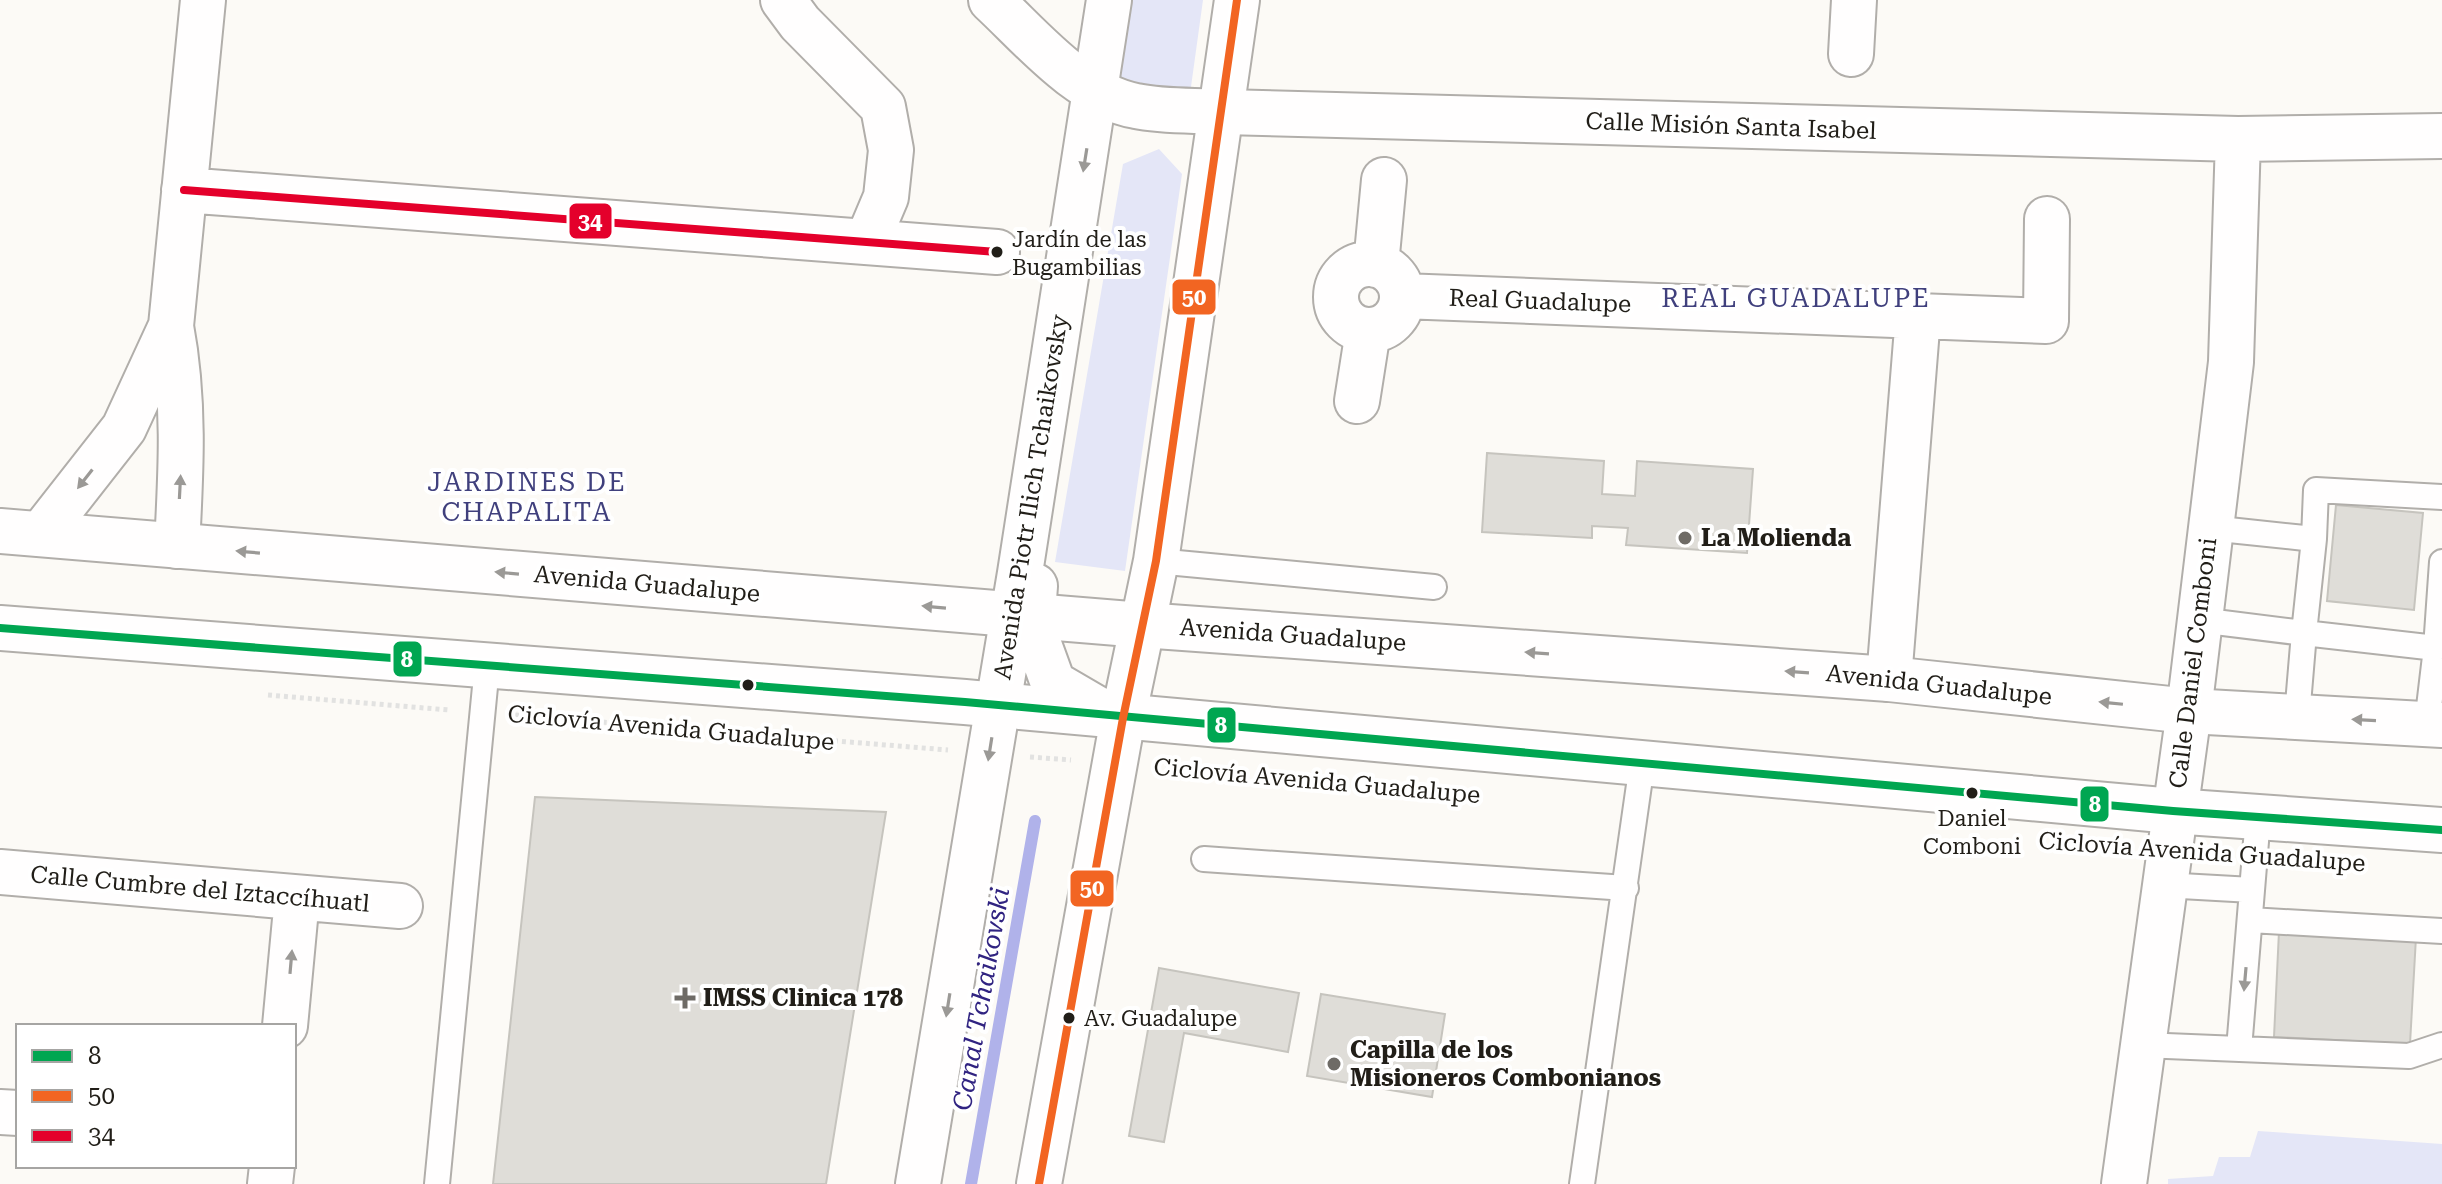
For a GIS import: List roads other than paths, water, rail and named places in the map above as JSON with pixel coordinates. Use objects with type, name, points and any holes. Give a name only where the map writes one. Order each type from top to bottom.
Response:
[{"type":"street","points":[[177,546],[183,428],[179,368],[171,326],[203,0]]},
{"type":"street","points":[[783,0],[800,23],[883,107],[891,150],[886,197],[867,242]]},
{"type":"street","name":"Calle Misión Santa Isabel","points":[[991,0],[1048,54],[1096,91],[1135,106],[1224,112],[2238,139],[2442,136]]},
{"type":"street","name":"Avenida Piotr Ilich Tchaikovsky","points":[[918,1184],[997,705],[1022,615],[1037,464],[1109,0]]},
{"type":"street","points":[[1039,1184],[1118,718],[1156,561],[1224,112],[1237,0]]},
{"type":"street","points":[[1851,54],[1854,0]]},
{"type":"street","name":"Calle Daniel Comboni","points":[[2124,1184],[2189,711],[2231,362],[2238,139]]},
{"type":"street","points":[[1357,401],[1368,331],[1389,324],[1401,306],[1389,280],[1384,180]]},
{"type":"street","points":[[184,190],[997,252]]},
{"type":"street","name":"Real Guadalupe","points":[[1368,331],[1348,323],[1340,314],[1336,293],[1345,273],[1365,264],[1389,280],[1918,316],[2046,321],[2047,219]]},
{"type":"street","points":[[1889,679],[1918,316]]},
{"type":"street","points":[[21,533],[124,428],[171,326]]},
{"type":"street","name":"Avenida Guadalupe","points":[[21,533],[1142,625],[1889,679],[2189,711],[2434,724]]},
{"type":"street","points":[[1022,615],[1053,683],[1118,718]]},
{"type":"street","points":[[0,628],[997,705],[2173,811],[2442,830]]},
{"type":"street","name":"Calle Cumbre del Iztaccíhuatl","points":[[0,872],[400,906]]},
{"type":"street","points":[[285,1024],[297,898]]},
{"type":"lane","points":[[2297,716],[2316,490],[2442,497]]},
{"type":"lane","points":[[2210,528],[2314,539]]},
{"type":"lane","points":[[1156,561],[1434,587]]},
{"type":"lane","points":[[2434,724],[2442,562]]},
{"type":"lane","points":[[2199,620],[2436,648]]},
{"type":"lane","points":[[437,1184],[487,666]]},
{"type":"lane","points":[[1582,1184],[1642,764]]},
{"type":"lane","points":[[2239,1049],[2258,817]]},
{"type":"lane","points":[[1204,859],[1626,888]]},
{"type":"lane","points":[[2163,885],[2252,890]]},
{"type":"lane","points":[[2250,920],[2442,931]]},
{"type":"lane","points":[[2142,1045],[2409,1056],[2442,1046]]},
{"type":"waterway","name":"Canal Tchaikovski","points":[[971,1184],[1035,821]]},
{"type":"place","name":"Jardín de las Bugambilias","points":[[997,252]]},
{"type":"place","name":"La Molienda","points":[[1685,538]]},
{"type":"place","name":"Daniel Comboni","points":[[1972,793]]},
{"type":"place","name":"IMSS Clinica 178","points":[[685,998]]},
{"type":"place","name":"Av. Guadalupe","points":[[1069,1018]]},
{"type":"place","name":"Capilla de los Misioneros Combonianos","points":[[1334,1064]]},
{"type":"district","name":"REAL GUADALUPE","points":[[1796,298]]},
{"type":"district","name":"JARDINES DE CHAPALITA","points":[[527,497]]}]
